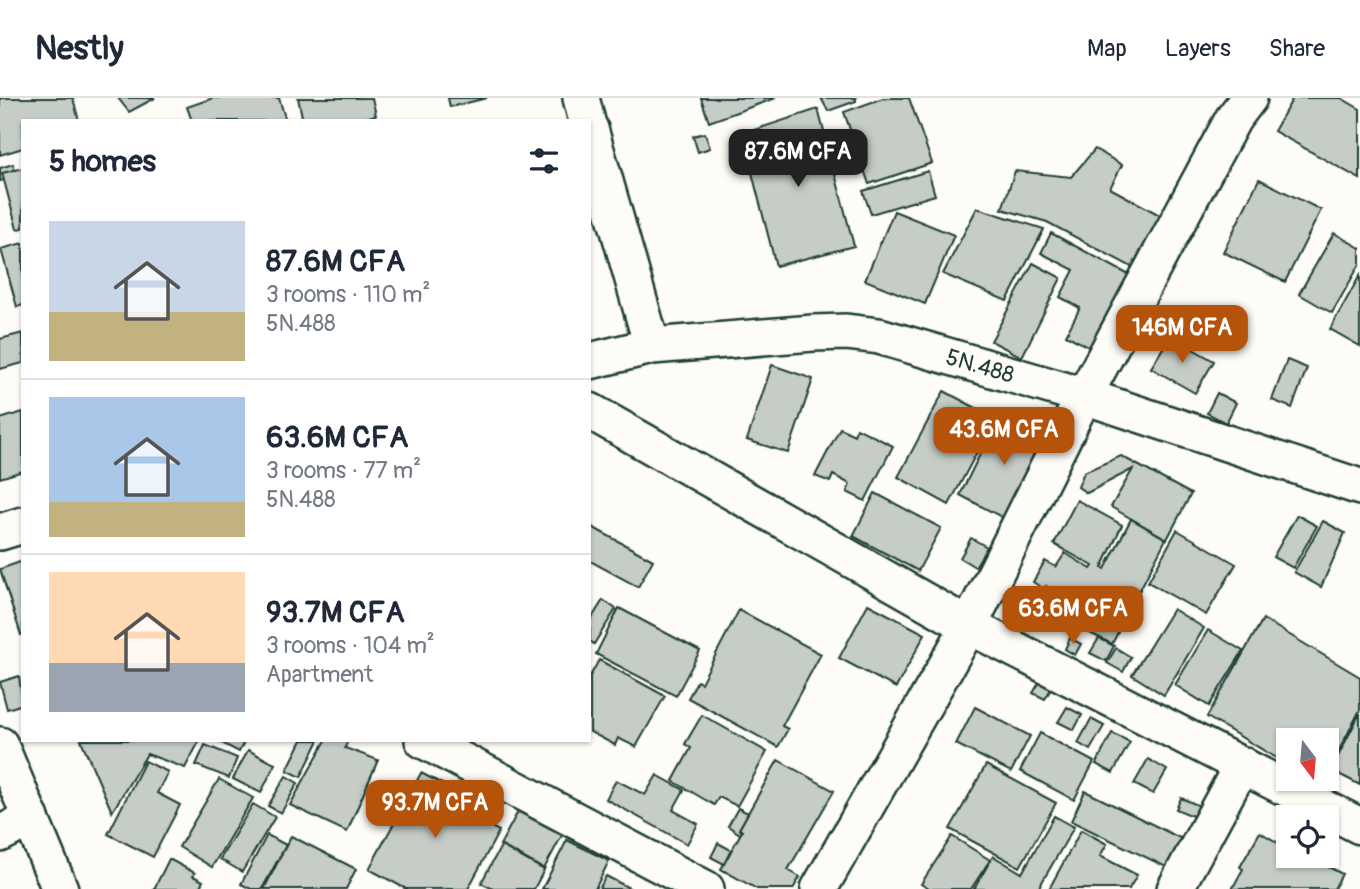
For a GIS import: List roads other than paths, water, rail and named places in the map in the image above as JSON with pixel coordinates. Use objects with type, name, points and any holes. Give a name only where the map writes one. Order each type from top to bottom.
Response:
[{"type":"street","points":[[581,98],[586,119]]},
{"type":"street","points":[[819,889],[968,626],[1084,396],[1233,119],[1249,98]]},
{"type":"street","points":[[591,132],[652,345]]},
{"type":"street","name":"5N.488","points":[[591,361],[652,345],[824,332],[880,336],[1084,396],[1360,487]]},
{"type":"street","points":[[591,412],[968,626],[1360,826]]},
{"type":"street","points":[[427,742],[706,889]]},
{"type":"street","points":[[0,745],[60,889]]},
{"type":"street","points":[[1175,889],[1242,765]]},
{"type":"street","points":[[0,834],[31,818]]}]
